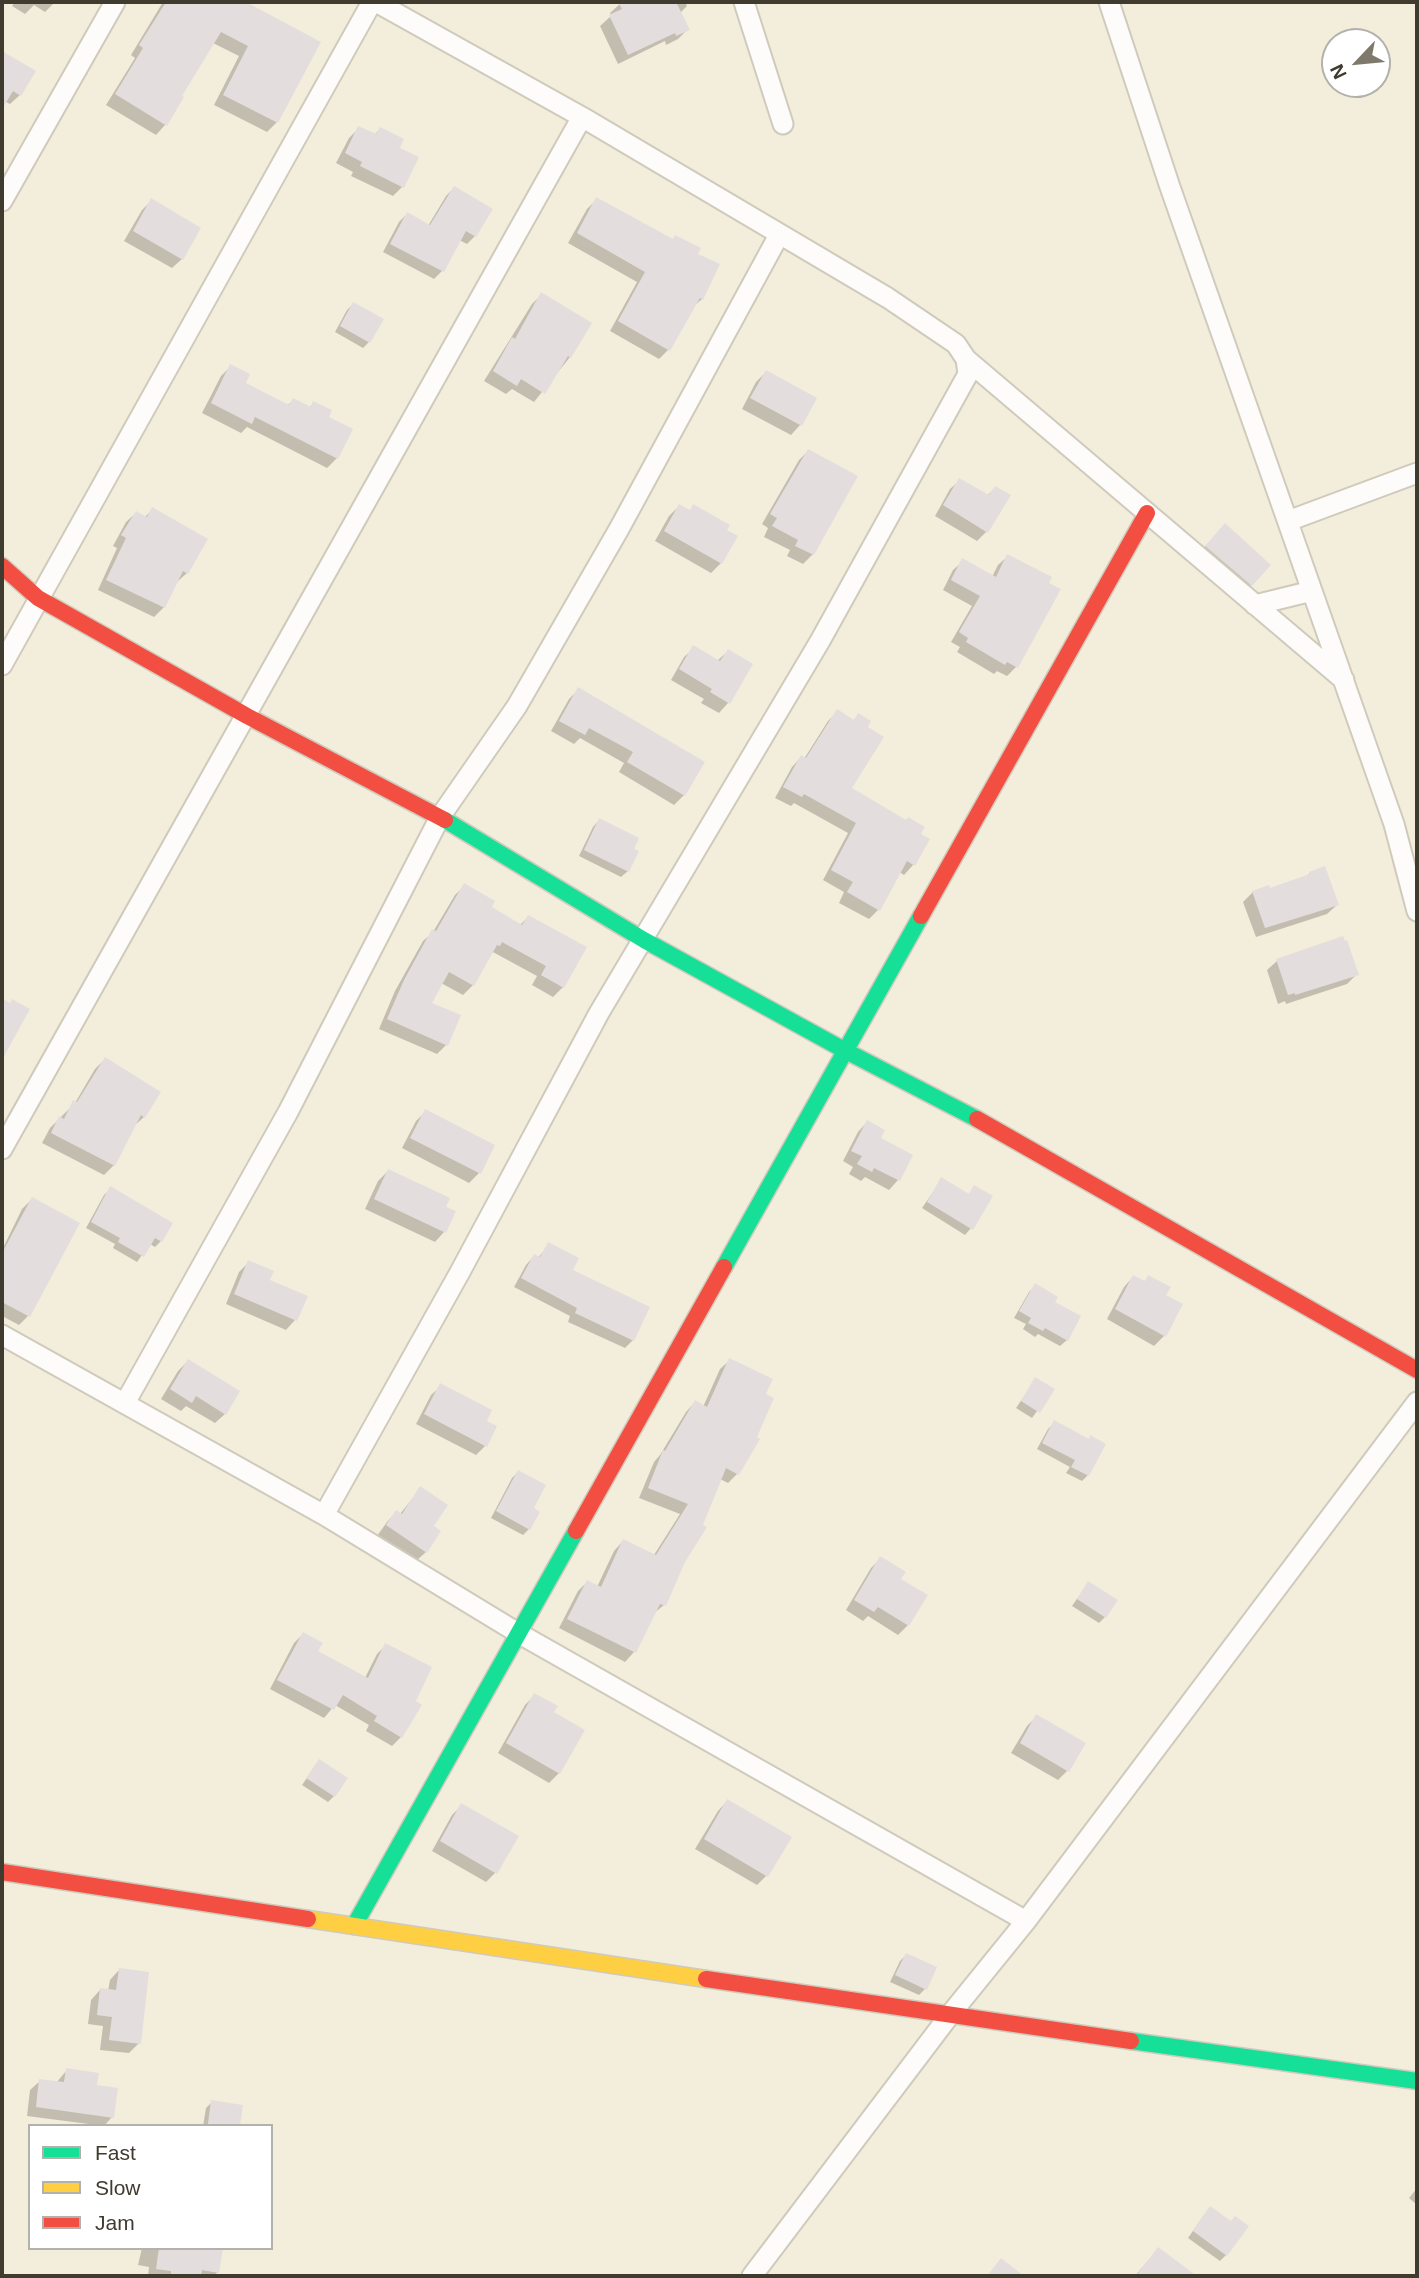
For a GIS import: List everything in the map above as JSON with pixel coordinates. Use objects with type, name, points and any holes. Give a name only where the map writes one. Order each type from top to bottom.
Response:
[{"type":"street","points":[[2,201],[115,2]]},
{"type":"street","points":[[2,665],[374,2],[582,117],[888,298],[956,344],[965,359],[1344,680]]},
{"type":"street","points":[[744,2],[783,124]]},
{"type":"street","points":[[1109,2],[1170,187],[1394,824],[1417,911]]},
{"type":"street","points":[[2,1149],[582,117]]},
{"type":"street","points":[[125,1403],[288,1112],[440,817],[517,706],[779,235]]},
{"type":"street","points":[[324,1515],[460,1272],[599,1013],[645,940],[820,641],[968,374],[965,359]]},
{"type":"street","points":[[1288,521],[1417,472]]},
{"type":"street","points":[[354,1926],[1147,513]]},
{"type":"street","points":[[2,566],[38,598],[247,716],[440,817],[645,940],[844,1050],[947,1102],[1417,1370]]},
{"type":"street","points":[[1255,605],[1312,591]]},
{"type":"street","points":[[2,1335],[324,1515],[518,1633],[1027,1921]]},
{"type":"street","points":[[752,2276],[949,2016],[1027,1921],[1417,1402]]},
{"type":"street","points":[[2,1872],[949,2016],[1417,2081]]},
{"type":"building","points":[[166,2],[246,2],[321,42],[278,123],[223,95],[248,46],[221,32],[167,126],[115,94],[143,48],[139,45]]},
{"type":"building","points":[[618,2],[676,2],[690,30],[676,36],[675,33],[628,55],[609,15],[622,9]]},
{"type":"building","points":[[2,51],[36,71],[21,96],[13,91],[2,109]]},
{"type":"building","points":[[358,126],[376,134],[380,127],[404,139],[400,148],[419,157],[404,188],[360,166],[362,162],[345,153]]},
{"type":"building","points":[[454,186],[493,209],[476,237],[466,231],[444,272],[390,244],[407,212],[430,225]]},
{"type":"building","points":[[596,197],[673,239],[675,235],[701,248],[698,254],[720,264],[703,300],[700,298],[670,351],[618,321],[645,272],[577,233]]},
{"type":"building","points":[[151,198],[201,228],[183,260],[133,231]]},
{"type":"building","points":[[541,292],[592,323],[545,394],[521,379],[517,386],[493,371],[512,337],[515,339]]},
{"type":"building","points":[[353,302],[384,319],[370,343],[340,326]]},
{"type":"building","points":[[230,364],[250,374],[246,383],[289,405],[293,398],[311,407],[313,401],[332,410],[329,417],[353,429],[338,459],[255,417],[252,424],[211,403]]},
{"type":"building","points":[[766,370],[817,398],[802,426],[750,398]]},
{"type":"building","points":[[808,449],[858,476],[814,555],[795,546],[798,540],[772,526],[777,518],[770,514]]},
{"type":"building","points":[[959,478],[989,495],[995,486],[1011,495],[988,533],[943,505]]},
{"type":"building","points":[[679,504],[690,510],[693,504],[730,525],[727,530],[738,536],[722,564],[664,531]]},
{"type":"building","points":[[152,507],[208,539],[188,574],[183,571],[165,608],[106,580],[126,538],[121,535],[136,511],[147,517]]},
{"type":"building","points":[[1225,523],[1271,565],[1252,586],[1205,546]]},
{"type":"building","points":[[1007,554],[1052,577],[1049,583],[1061,589],[1018,668],[1007,662],[1005,665],[966,642],[968,638],[959,632],[980,596],[951,580],[962,558],[996,577]]},
{"type":"building","points":[[693,645],[720,661],[728,649],[753,664],[730,704],[710,692],[712,689],[679,669]]},
{"type":"building","points":[[578,687],[705,762],[685,796],[627,762],[633,752],[589,728],[585,735],[559,721]]},
{"type":"building","points":[[837,709],[854,720],[858,713],[871,721],[868,727],[884,737],[852,788],[906,820],[908,817],[925,827],[921,834],[930,839],[915,866],[907,861],[880,911],[847,892],[853,882],[831,870],[856,823],[804,794],[802,797],[783,787],[801,755],[806,758]]},
{"type":"building","points":[[599,818],[639,838],[634,849],[639,851],[629,872],[584,850]]},
{"type":"building","points":[[1325,866],[1339,905],[1265,928],[1252,891],[1269,885],[1270,888]]},
{"type":"building","points":[[464,883],[495,901],[492,907],[522,925],[528,915],[587,947],[564,988],[541,975],[546,966],[502,942],[500,946],[497,945],[474,986],[449,972],[432,1003],[461,1015],[448,1046],[387,1019],[404,980],[432,929],[436,931]]},
{"type":"building","points":[[1343,936],[1345,941],[1347,940],[1359,975],[1288,995],[1276,959]]},
{"type":"building","points":[[2,998],[10,1003],[12,999],[30,1009],[2,1060]]},
{"type":"building","points":[[105,1057],[161,1092],[145,1118],[141,1115],[115,1166],[51,1133],[59,1116],[64,1119],[73,1100],[77,1102]]},
{"type":"building","points":[[425,1109],[495,1145],[481,1174],[410,1138]]},
{"type":"building","points":[[867,1120],[885,1130],[881,1138],[913,1155],[900,1181],[874,1168],[872,1172],[857,1164],[862,1156],[851,1151]]},
{"type":"building","points":[[388,1169],[450,1198],[446,1207],[456,1211],[446,1233],[374,1199]]},
{"type":"building","points":[[941,1177],[969,1194],[974,1185],[993,1196],[973,1230],[927,1202]]},
{"type":"building","points":[[110,1186],[173,1223],[162,1242],[155,1238],[144,1257],[118,1242],[120,1238],[91,1222]]},
{"type":"building","points":[[32,1197],[80,1223],[30,1317],[2,1302],[2,1253]]},
{"type":"building","points":[[548,1242],[579,1258],[573,1270],[650,1307],[634,1341],[575,1313],[577,1308],[521,1278],[534,1254],[540,1257]]},
{"type":"building","points":[[248,1260],[274,1271],[270,1280],[308,1296],[297,1321],[234,1294]]},
{"type":"building","points":[[1133,1275],[1145,1281],[1148,1275],[1171,1287],[1166,1295],[1183,1304],[1166,1337],[1115,1309]]},
{"type":"building","points":[[1035,1283],[1058,1297],[1055,1302],[1081,1316],[1068,1341],[1045,1328],[1043,1331],[1028,1323],[1031,1318],[1019,1311]]},
{"type":"building","points":[[729,1358],[773,1379],[766,1394],[774,1398],[757,1437],[760,1439],[739,1475],[726,1468],[703,1525],[707,1527],[685,1562],[666,1606],[660,1604],[636,1653],[567,1619],[587,1580],[601,1587],[623,1539],[656,1555],[688,1504],[648,1488],[663,1450],[665,1451],[695,1400],[707,1407]]},
{"type":"building","points":[[188,1359],[240,1391],[226,1415],[196,1396],[192,1403],[170,1389]]},
{"type":"building","points":[[1035,1377],[1055,1389],[1040,1413],[1021,1401]]},
{"type":"building","points":[[440,1383],[492,1410],[487,1421],[497,1426],[487,1447],[424,1414]]},
{"type":"building","points":[[1054,1420],[1089,1439],[1090,1435],[1106,1444],[1089,1476],[1071,1467],[1075,1460],[1042,1443]]},
{"type":"building","points":[[518,1470],[546,1485],[534,1508],[540,1512],[530,1530],[496,1511]]},
{"type":"building","points":[[420,1486],[448,1505],[434,1526],[441,1531],[427,1553],[386,1525],[396,1510],[402,1514]]},
{"type":"building","points":[[880,1556],[906,1572],[901,1579],[928,1595],[909,1626],[878,1607],[874,1612],[854,1600]]},
{"type":"building","points":[[1088,1581],[1118,1600],[1106,1618],[1077,1599]]},
{"type":"building","points":[[303,1632],[323,1643],[318,1651],[368,1678],[385,1643],[432,1667],[416,1701],[422,1705],[402,1738],[374,1721],[377,1716],[343,1695],[334,1710],[277,1680]]},
{"type":"building","points":[[534,1693],[558,1706],[554,1712],[585,1730],[560,1774],[506,1743]]},
{"type":"building","points":[[1036,1714],[1086,1743],[1069,1772],[1020,1743]]},
{"type":"building","points":[[319,1759],[348,1778],[335,1797],[306,1778]]},
{"type":"building","points":[[727,1799],[792,1837],[768,1877],[704,1839]]},
{"type":"building","points":[[461,1803],[519,1836],[497,1874],[440,1841]]},
{"type":"building","points":[[906,1953],[937,1967],[927,1990],[895,1975]]},
{"type":"building","points":[[119,1968],[149,1972],[141,2044],[109,2040],[112,2017],[97,2015],[100,1988],[116,1990]]},
{"type":"building","points":[[66,2068],[99,2073],[97,2085],[118,2088],[114,2118],[36,2107],[39,2079],[64,2082]]},
{"type":"building","points":[[211,2100],[243,2105],[240,2124],[208,2124]]},
{"type":"building","points":[[1210,2206],[1231,2221],[1235,2216],[1249,2226],[1227,2256],[1193,2231]]},
{"type":"building","points":[[1158,2247],[1197,2276],[1136,2276]]},
{"type":"building","points":[[159,2250],[223,2250],[219,2273],[202,2270],[201,2276],[171,2276],[171,2271],[156,2269]]},
{"type":"building","points":[[1001,2258],[1024,2276],[987,2276]]},
{"type":"traffic: fast","points":[[445,820],[644,940],[844,1050],[977,1119]]},
{"type":"traffic: fast","points":[[724,1267],[921,916]]},
{"type":"traffic: fast","points":[[354,1926],[576,1531]]},
{"type":"traffic: fast","points":[[1131,2041],[1417,2081]]},
{"type":"traffic: slow","points":[[308,1919],[706,1979]]},
{"type":"traffic: jam","points":[[921,916],[1147,513]]},
{"type":"traffic: jam","points":[[2,566],[38,598],[247,716],[445,820]]},
{"type":"traffic: jam","points":[[977,1119],[1417,1370]]},
{"type":"traffic: jam","points":[[576,1531],[724,1267]]},
{"type":"traffic: jam","points":[[2,1872],[308,1919]]},
{"type":"traffic: jam","points":[[706,1979],[1131,2041]]}]
